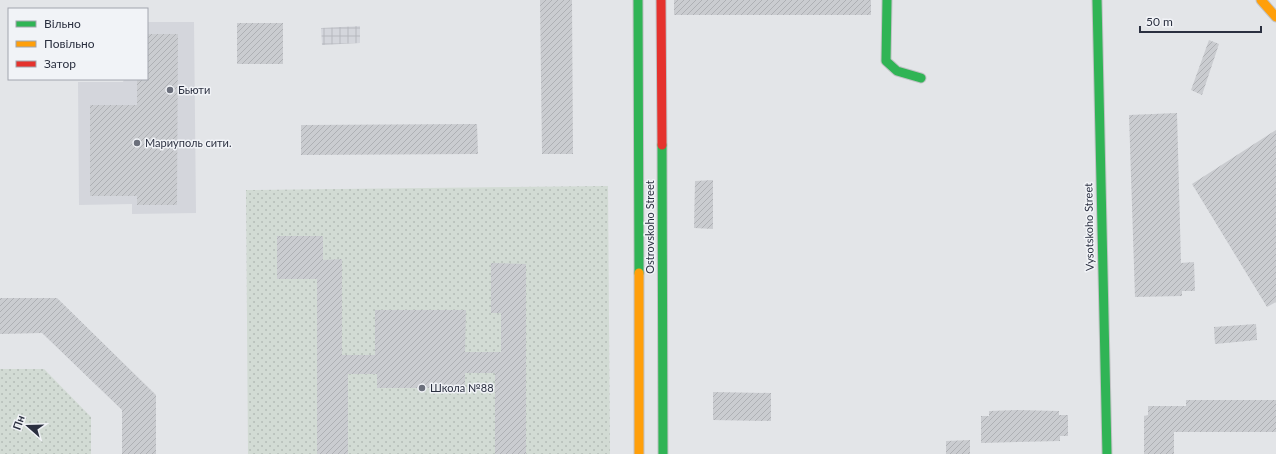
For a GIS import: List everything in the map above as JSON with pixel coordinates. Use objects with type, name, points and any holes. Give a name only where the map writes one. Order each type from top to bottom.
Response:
[{"type":"street","name":"Ostrovskoho Street","points":[[638,0],[639,454]]},
{"type":"street","name":"Ostrovskoho Street","points":[[661,0],[663,454]]},
{"type":"street","points":[[887,0],[886,61],[897,72],[921,78]]},
{"type":"street","name":"Vysotskoho Street","points":[[1097,0],[1102,314],[1107,454]]},
{"type":"street","points":[[1261,0],[1276,17]]},
{"type":"shaded area","name":"Мариуполь сити.","points":[[148,22],[194,22],[196,213],[132,214],[132,204],[79,205],[78,82],[123,82],[124,80],[148,80]]},
{"type":"shaded area","points":[[360,26],[360,43],[322,45],[321,28]]},
{"type":"shaded area","points":[[608,186],[610,454],[248,454],[246,190]]},
{"type":"shaded area","points":[[0,369],[44,369],[91,417],[91,454],[0,454]]},
{"type":"building","points":[[540,0],[572,0],[573,154],[542,154]]},
{"type":"building","points":[[674,0],[871,0],[871,15],[674,15]]},
{"type":"building","points":[[237,23],[283,23],[283,64],[237,64]]},
{"type":"building","name":"Мариуполь сити.","points":[[148,34],[178,34],[177,205],[137,205],[137,196],[90,196],[90,105],[137,105],[137,80],[148,80]]},
{"type":"building","points":[[1209,40],[1219,44],[1202,95],[1191,90]]},
{"type":"building","points":[[1177,113],[1181,263],[1194,262],[1195,291],[1182,291],[1182,296],[1135,297],[1129,115]]},
{"type":"building","points":[[477,124],[478,154],[301,155],[301,125]]},
{"type":"building","points":[[1276,130],[1276,302],[1267,307],[1192,184]]},
{"type":"building","points":[[713,180],[713,229],[694,228],[695,181]]},
{"type":"building","points":[[277,236],[323,236],[323,260],[342,259],[342,355],[375,355],[375,310],[466,310],[465,352],[501,352],[501,313],[491,313],[491,263],[526,264],[526,454],[495,454],[495,373],[465,373],[465,388],[377,388],[377,374],[348,374],[348,454],[317,454],[317,279],[277,279]]},
{"type":"building","points":[[0,298],[57,298],[156,395],[156,454],[122,454],[122,410],[42,333],[0,334]]},
{"type":"building","points":[[1256,324],[1257,340],[1215,344],[1214,327]]},
{"type":"building","points":[[713,392],[771,393],[771,421],[713,420]]},
{"type":"building","points":[[1186,400],[1276,400],[1276,432],[1174,432],[1174,454],[1144,454],[1144,416],[1148,415],[1148,406],[1186,406]]},
{"type":"building","points":[[989,411],[1059,411],[1059,415],[1068,415],[1068,436],[1060,436],[1060,441],[981,443],[981,416],[989,416]]},
{"type":"building","points":[[970,440],[970,454],[946,454],[946,441]]},
{"type":"traffic: fast","points":[[638,0],[639,273]]},
{"type":"traffic: fast","points":[[887,0],[886,61],[897,71],[921,78]]},
{"type":"traffic: fast","points":[[1097,0],[1107,454]]},
{"type":"traffic: fast","points":[[662,145],[663,454]]},
{"type":"traffic: slow","points":[[1261,0],[1276,17]]},
{"type":"traffic: slow","points":[[639,273],[639,454]]},
{"type":"traffic: jam","points":[[661,0],[662,145]]},
{"type":"place","name":"Бьюти","points":[[170,90]]},
{"type":"place","name":"Мариуполь сити.","points":[[137,143]]},
{"type":"place","name":"Школа №88","points":[[422,388]]}]
